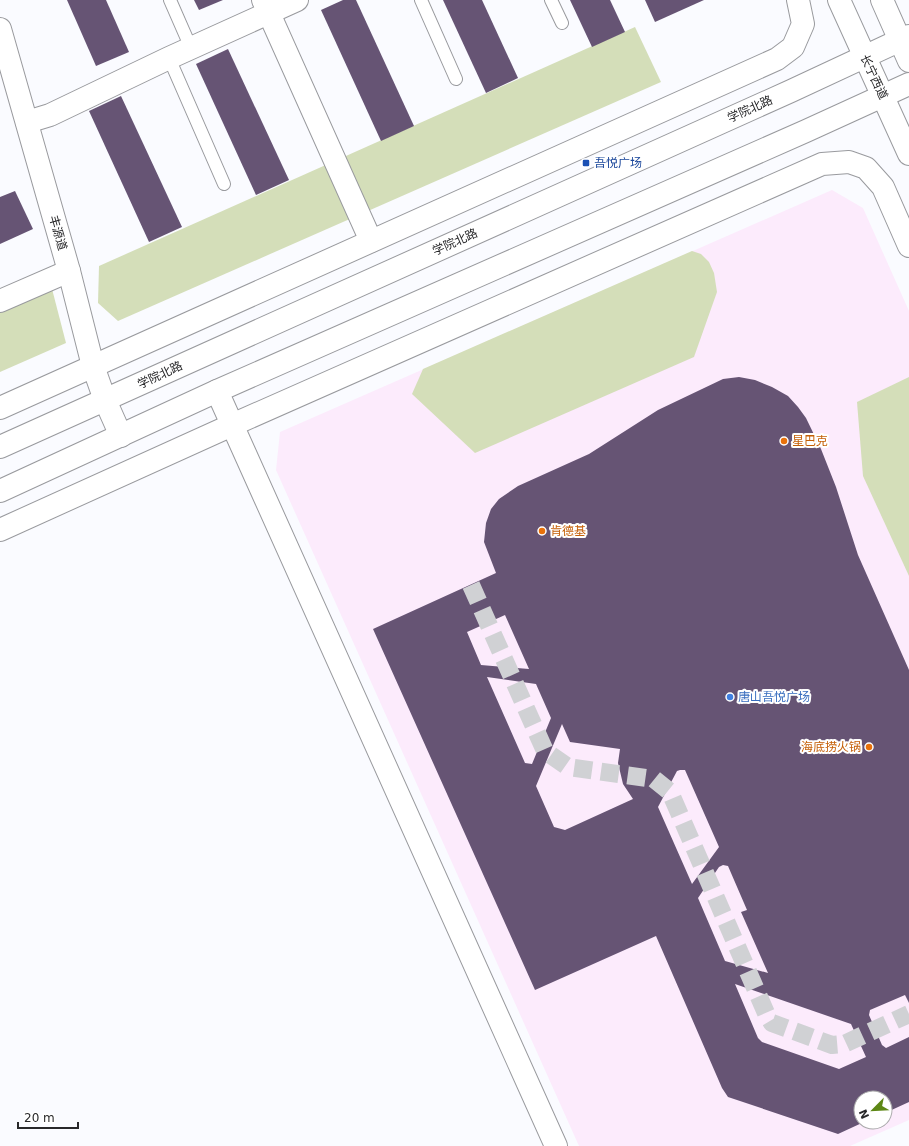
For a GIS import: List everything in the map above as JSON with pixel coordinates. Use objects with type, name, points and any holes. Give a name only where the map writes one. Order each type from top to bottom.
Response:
[{"type":"street","points":[[27,122],[50,115],[191,48],[266,6],[297,0]]},
{"type":"street","points":[[0,408],[777,59],[794,47],[803,24],[798,0]]},
{"type":"street","name":"长宁西道","points":[[839,0],[909,154]]},
{"type":"street","points":[[882,0],[904,38],[909,61]]},
{"type":"street","points":[[266,6],[371,241]]},
{"type":"street","name":"丰源道","points":[[0,29],[69,271],[92,366],[121,436]]},
{"type":"street","name":"学院北路","points":[[0,447],[904,38]]},
{"type":"street","points":[[0,491],[217,391],[909,84]]},
{"type":"street","points":[[0,530],[232,425],[822,164],[849,162],[866,168],[883,187],[909,246]]},
{"type":"street","points":[[0,301],[69,271]]},
{"type":"street","points":[[217,391],[556,1146]]},
{"type":"lane","points":[[170,0],[191,48]]},
{"type":"lane","points":[[421,0],[456,79]]},
{"type":"lane","points":[[551,0],[562,23]]},
{"type":"lane","points":[[169,58],[224,184]]},
{"type":"shaded area","points":[[832,190],[863,208],[909,311],[909,1120],[893,1127],[893,1090],[853,1090],[853,1130],[886,1130],[850,1146],[579,1146],[276,470],[280,432]]},
{"type":"green space","points":[[635,27],[661,82],[118,321],[98,303],[99,266]]},
{"type":"green space","points":[[692,251],[701,254],[709,262],[714,273],[717,292],[694,357],[475,453],[412,394],[423,369]]},
{"type":"green space","points":[[51,285],[66,343],[0,372],[0,308]]},
{"type":"green space","points":[[909,377],[909,576],[863,476],[857,402]]},
{"type":"building","points":[[67,0],[106,0],[129,52],[96,66]]},
{"type":"building","points":[[194,0],[223,0],[199,10]]},
{"type":"building","points":[[343,0],[356,0],[414,126],[381,141],[321,10]]},
{"type":"building","points":[[443,0],[482,0],[518,78],[486,93]]},
{"type":"building","points":[[570,0],[610,0],[625,32],[592,47]]},
{"type":"building","points":[[645,0],[704,0],[655,22]]},
{"type":"building","points":[[228,49],[289,180],[256,195],[196,64]]},
{"type":"building","points":[[121,96],[182,227],[149,242],[89,111]]},
{"type":"building","points":[[15,191],[33,229],[0,244],[0,197]]},
{"type":"building","name":"唐山吾悦广场","points":[[739,377],[755,380],[788,396],[806,418],[821,449],[836,487],[858,555],[909,670],[909,1003],[905,995],[870,1010],[869,1015],[882,1045],[886,1048],[909,1037],[909,1102],[893,1109],[893,1090],[853,1090],[853,1127],[838,1134],[728,1097],[722,1088],[656,936],[535,990],[373,629],[496,573],[484,542],[486,523],[491,509],[499,499],[518,486],[589,454],[658,410],[723,379]],"holes":[[[505,615],[529,669],[481,665],[467,632]],[[487,677],[536,684],[551,718],[532,764],[525,763]],[[562,724],[570,742],[620,749],[618,763],[623,784],[633,799],[565,830],[554,827],[536,786]],[[685,770],[719,847],[692,884],[658,807],[677,771]],[[723,865],[728,866],[747,910],[741,912],[768,973],[725,961],[698,898],[719,867]],[[735,984],[851,1024],[866,1057],[839,1069],[762,1042],[758,1038]]]},
{"type":"tunnel","points":[[471,585],[545,751],[568,767],[654,779],[670,792],[766,1013],[772,1023],[832,1045],[844,1044],[909,1014]]},
{"type":"place","name":"吾悦广场","points":[[586,163]]},
{"type":"place","name":"星巴克","points":[[784,441]]},
{"type":"place","name":"肯德基","points":[[542,531]]},
{"type":"place","name":"唐山吾悦广场","points":[[730,697]]},
{"type":"place","name":"海底捞火锅","points":[[869,747]]}]
